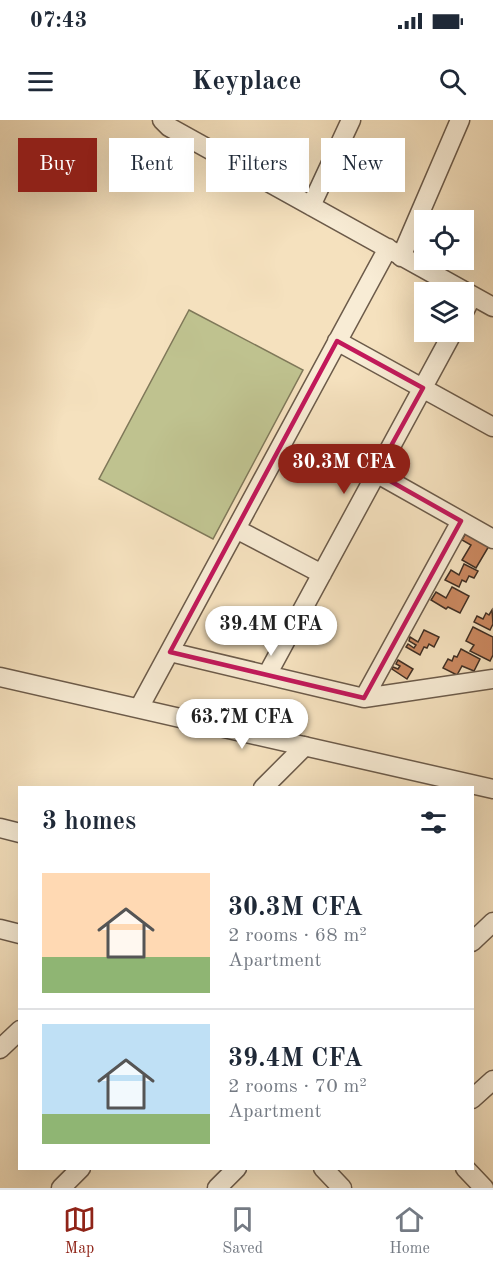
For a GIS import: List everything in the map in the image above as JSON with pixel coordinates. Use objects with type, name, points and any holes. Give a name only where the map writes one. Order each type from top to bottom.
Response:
[{"type":"street","points":[[162,120],[169,127],[447,282]]},
{"type":"street","points":[[311,206],[351,120]]},
{"type":"street","points":[[140,708],[337,341],[394,253],[460,120]]},
{"type":"street","points":[[474,297],[493,307]]},
{"type":"street","points":[[337,341],[493,427]]},
{"type":"street","points":[[267,675],[448,342]]},
{"type":"street","points":[[376,474],[493,539]]},
{"type":"street","points":[[364,698],[461,521]]},
{"type":"street","points":[[236,528],[322,574]]},
{"type":"street","points":[[170,652],[364,698],[492,678]]},
{"type":"street","points":[[0,676],[493,789]]},
{"type":"street","points":[[265,786],[305,746]]},
{"type":"street","points":[[0,828],[18,832]]},
{"type":"street","points":[[474,940],[493,922]]},
{"type":"street","points":[[0,928],[18,933]]},
{"type":"street","points":[[0,1049],[18,1032]]},
{"type":"street","points":[[474,1097],[493,1080]]},
{"type":"street","points":[[61,1188],[79,1170]]},
{"type":"street","points":[[217,1188],[235,1170]]},
{"type":"street","points":[[325,1170],[342,1188]]},
{"type":"street","points":[[467,1170],[483,1188]]},
{"type":"highlighted area","points":[[337,341],[423,388],[376,473],[461,521],[364,698],[170,652]]},
{"type":"green space","points":[[189,310],[303,370],[213,539],[99,479]]},
{"type":"building","points":[[466,533],[489,546],[476,568],[462,560],[471,545],[462,540]]},
{"type":"building","points":[[464,564],[478,571],[474,578],[469,576],[466,582],[462,580],[459,587],[445,580],[451,570],[459,575]]},
{"type":"building","points":[[452,587],[469,596],[460,613],[448,607],[446,609],[431,600],[436,592],[446,598]]},
{"type":"building","points":[[492,610],[493,624],[490,630],[474,622],[477,616],[483,619],[486,613],[489,615]]},
{"type":"building","points":[[473,627],[493,637],[493,655],[490,661],[470,651],[474,645],[466,641]]},
{"type":"building","points":[[424,630],[439,637],[434,647],[429,644],[427,648],[424,647],[420,655],[406,647],[408,644],[414,648],[416,645],[409,641],[410,637],[418,642]]},
{"type":"building","points":[[461,649],[480,659],[474,671],[462,666],[457,675],[443,668],[448,659],[452,661],[454,656],[457,657]]},
{"type":"building","points":[[398,660],[413,669],[407,679],[392,669],[393,667],[398,669],[400,666],[396,664]]}]
